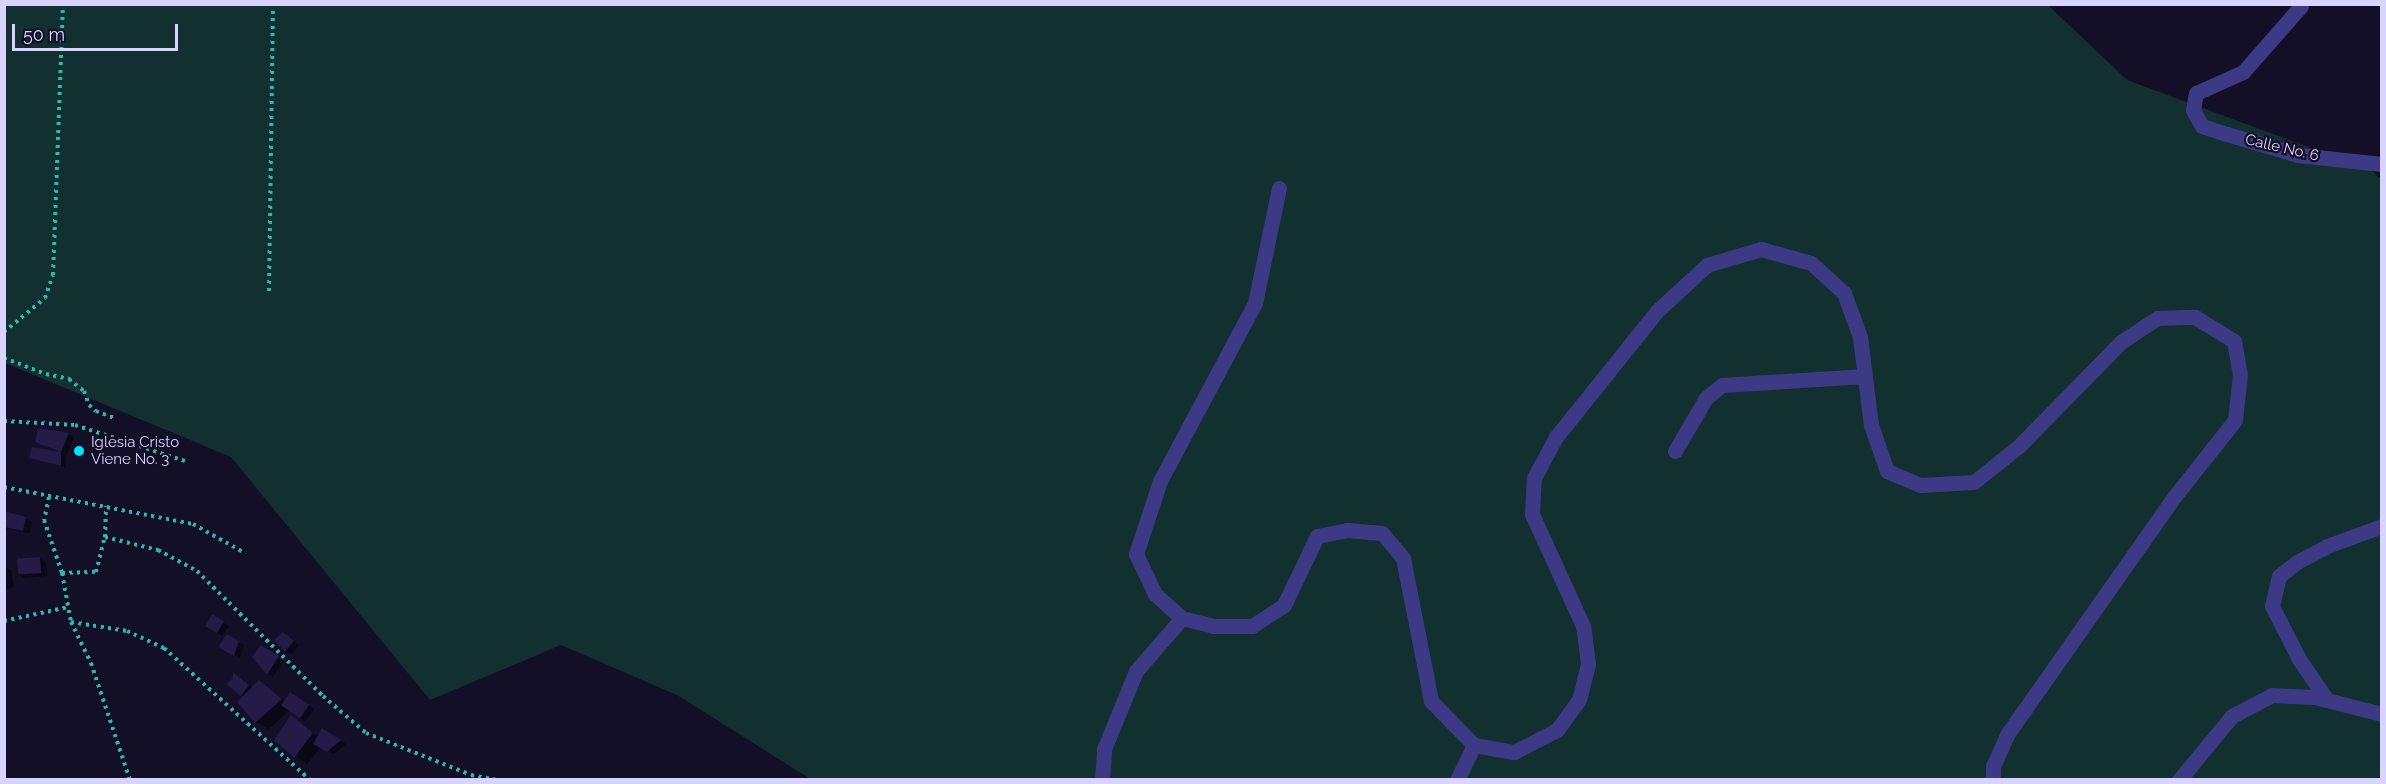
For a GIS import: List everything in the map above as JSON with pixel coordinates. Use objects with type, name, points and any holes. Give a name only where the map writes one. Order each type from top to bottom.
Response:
[{"type":"street","name":"Calle No. 6","points":[[2301,5],[2243,72],[2196,93],[2193,110],[2202,126],[2298,155],[2382,164]]},
{"type":"street","points":[[1279,188],[1255,303],[1160,482],[1136,554],[1155,594],[1182,618],[1214,626],[1252,626],[1284,605],[1317,536],[1347,530],[1382,533],[1403,558],[1431,701],[1474,745],[1514,752],[1557,730],[1579,700],[1588,664],[1583,626],[1532,514],[1534,478],[1556,437],[1665,304],[1707,265],[1761,249],[1811,263],[1844,292],[1860,337],[1871,425],[1887,471],[1920,485],[1974,482],[2019,446],[2121,342],[2157,318],[2195,317],[2234,341],[2241,374],[2235,420],[2175,497],[2007,735],[1993,766],[1993,780]]},
{"type":"street","points":[[1675,452],[1706,398],[1722,385],[1865,376]]},
{"type":"street","points":[[2327,700],[2299,659],[2272,606],[2279,576],[2327,546],[2382,526]]},
{"type":"street","points":[[1102,780],[1104,749],[1136,671],[1182,618]]},
{"type":"street","points":[[2179,780],[2232,716],[2271,695],[2315,697],[2382,714]]},
{"type":"street","points":[[1457,780],[1474,745]]},
{"type":"path","points":[[4,332],[45,298],[53,275],[63,4]]},
{"type":"path","points":[[269,291],[273,4]]},
{"type":"path","points":[[4,358],[46,374],[69,379],[84,391],[89,405],[96,411],[114,418]]},
{"type":"path","points":[[4,421],[75,424],[185,461]]},
{"type":"path","points":[[4,487],[193,524],[244,553]]},
{"type":"path","points":[[49,497],[44,520],[62,573],[71,622],[90,663],[130,780]]},
{"type":"path","points":[[62,573],[96,572],[105,537],[106,506]]},
{"type":"path","points":[[105,537],[158,550],[197,570],[323,696],[366,733],[471,775],[496,780]]},
{"type":"path","points":[[4,621],[69,608]]},
{"type":"path","points":[[71,622],[127,631],[164,648],[310,780]]},
{"type":"green space","points":[[4,5],[2048,5],[2127,80],[2371,170],[2381,179],[2381,779],[812,780],[677,695],[561,645],[430,700],[231,457],[5,363]]},
{"type":"building","points":[[38,428],[69,433],[61,452],[35,442]]},
{"type":"building","points":[[32,447],[61,452],[61,466],[29,458]]},
{"type":"building","points":[[4,511],[26,517],[23,531],[4,527]]},
{"type":"building","points":[[40,557],[41,573],[18,575],[17,559]]},
{"type":"building","points":[[212,614],[224,621],[217,633],[205,626]]},
{"type":"building","points":[[283,632],[294,641],[285,652],[274,640]]},
{"type":"building","points":[[227,634],[239,641],[234,656],[218,647]]},
{"type":"building","points":[[261,645],[279,656],[267,675],[252,657]]},
{"type":"building","points":[[233,672],[249,685],[241,696],[226,684],[233,678]]},
{"type":"building","points":[[259,680],[282,699],[255,723],[237,702]]},
{"type":"building","points":[[290,692],[309,705],[300,718],[281,705]]},
{"type":"building","points":[[291,715],[313,733],[294,758],[274,740]]},
{"type":"building","points":[[322,728],[341,740],[327,752],[313,744]]},
{"type":"place","name":"Iglesia Cristo Viene No. 3","points":[[79,451]]}]
